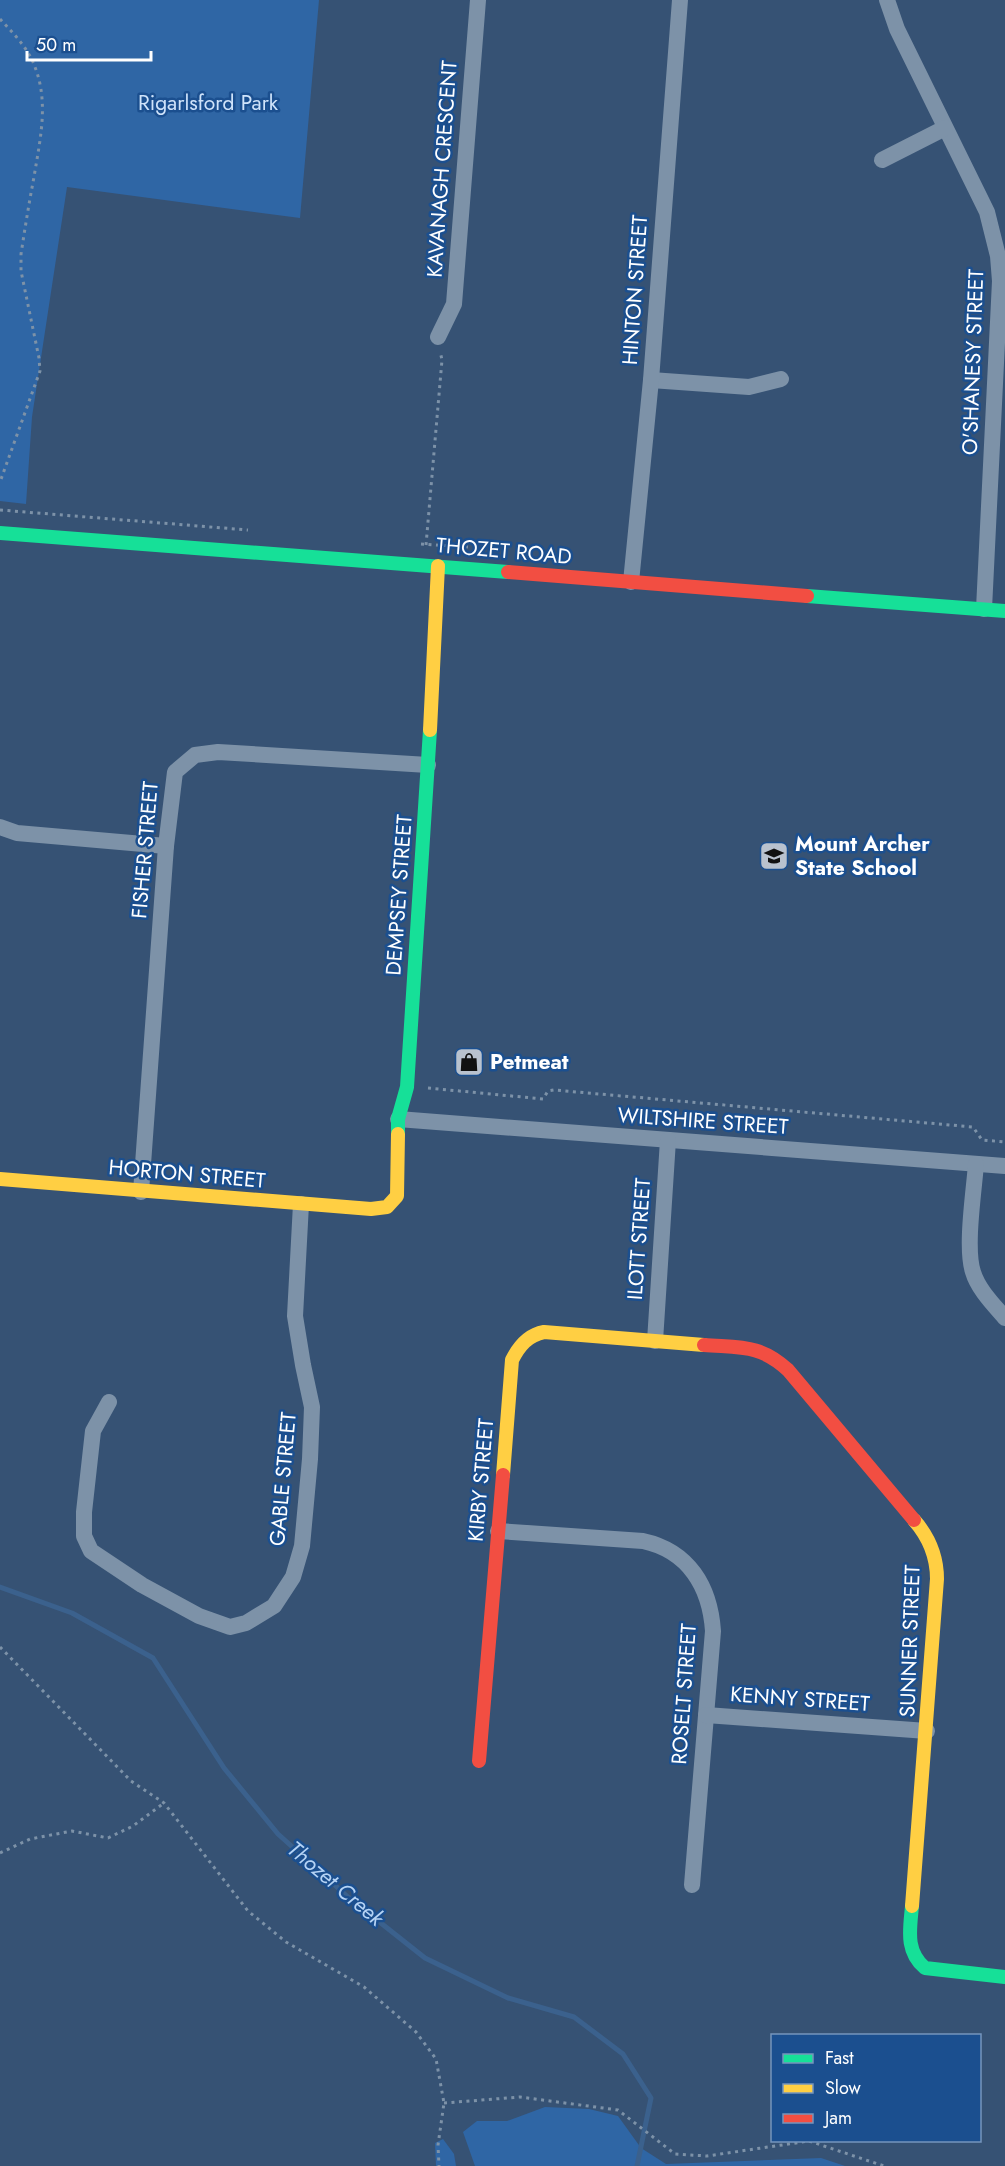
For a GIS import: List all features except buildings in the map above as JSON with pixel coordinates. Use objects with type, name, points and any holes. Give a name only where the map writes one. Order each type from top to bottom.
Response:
[{"type":"street","name":"KAVANAGH CRESCENT","points":[[438,337],[454,304],[478,0]]},
{"type":"street","name":"HINTON STREET","points":[[632,582],[651,380],[680,0]]},
{"type":"street","name":"O'SHANESY STREET","points":[[887,0],[897,29],[987,212],[998,256],[1000,281],[984,609]]},
{"type":"street","points":[[882,160],[945,128]]},
{"type":"street","points":[[651,380],[749,387],[781,378]]},
{"type":"street","name":"THOZET ROAD","points":[[0,533],[1005,611]]},
{"type":"street","name":"DEMPSEY STREET","points":[[372,1209],[387,1207],[397,1196],[398,1119],[407,1087],[428,765],[431,566]]},
{"type":"street","name":"FISHER STREET","points":[[141,1192],[166,846],[175,772],[195,755],[218,752],[428,765]]},
{"type":"street","points":[[0,827],[17,833],[166,846]]},
{"type":"street","name":"WILTSHIRE STREET","points":[[398,1119],[1005,1166]]},
{"type":"street","name":"ILOTT STREET","points":[[655,1341],[668,1140]]},
{"type":"street","points":[[976,1164],[970,1253],[973,1272],[980,1287],[1005,1317]]},
{"type":"street","name":"HORTON STREET","points":[[0,1179],[372,1209]]},
{"type":"street","name":"GABLE STREET","points":[[109,1402],[93,1431],[84,1512],[84,1536],[91,1551],[199,1616],[230,1627],[246,1623],[274,1606],[293,1576],[302,1546],[310,1459],[312,1407],[295,1316],[301,1204]]},
{"type":"street","name":"KIRBY STREET","points":[[479,1761],[512,1359],[517,1348],[533,1333],[655,1341]]},
{"type":"street","name":"SUNNER STREET","points":[[655,1341],[744,1347],[759,1350],[775,1358],[788,1370],[925,1533],[937,1563],[938,1579],[910,1949],[915,1960],[925,1968],[1005,1977]]},
{"type":"street","name":"ROSELT STREET","points":[[498,1531],[659,1544],[684,1559],[700,1581],[712,1612],[713,1631],[692,1885]]},
{"type":"street","name":"KENNY STREET","points":[[706,1715],[927,1731]]},
{"type":"path","points":[[0,19],[25,48],[35,65],[41,84],[44,109],[21,254],[21,272],[40,371],[0,482]]},
{"type":"path","points":[[431,566],[442,360],[438,337]]},
{"type":"path","points":[[428,1088],[543,1099],[548,1091],[554,1090],[973,1127],[982,1140],[1005,1142]]},
{"type":"path","points":[[0,1647],[131,1781],[164,1803],[248,1911],[286,1942],[364,1987],[416,2031],[436,2059],[444,2103],[438,2145],[439,2166]]},
{"type":"path","points":[[0,1853],[30,1839],[72,1831],[108,1838],[133,1826],[164,1803]]},
{"type":"path","points":[[444,2103],[520,2097],[618,2110],[675,2154],[707,2156],[796,2142]]},
{"type":"path","points":[[815,2142],[884,2166]]},
{"type":"green space","name":"Rigarlsford Park","points":[[0,0],[319,0],[300,218],[67,187],[32,417],[26,504],[0,501]]},
{"type":"green space","points":[[545,2107],[589,2109],[618,2116],[641,2148],[666,2164],[821,2158],[845,2166],[475,2166],[463,2132],[477,2121],[507,2121]]},
{"type":"green space","points":[[443,2139],[454,2154],[456,2166],[436,2166],[435,2143]]},
{"type":"waterway","name":"Thozet Creek","points":[[0,1587],[72,1613],[153,1658],[224,1768],[278,1834],[348,1897],[425,1958],[508,1998],[574,2017],[623,2054],[651,2098],[637,2166]]},
{"type":"traffic: fast","points":[[0,533],[508,572]]},
{"type":"traffic: fast","points":[[807,596],[1005,611]]},
{"type":"traffic: fast","points":[[398,1134],[398,1119],[407,1087],[430,730]]},
{"type":"traffic: fast","points":[[912,1906],[910,1939],[914,1954],[925,1968],[1005,1977]]},
{"type":"traffic: slow","points":[[430,730],[438,566]]},
{"type":"traffic: slow","points":[[0,1179],[371,1209],[387,1207],[397,1196],[398,1134]]},
{"type":"traffic: slow","points":[[503,1475],[512,1360],[529,1338],[544,1332],[704,1345]]},
{"type":"traffic: slow","points":[[912,1906],[937,1579],[936,1562],[931,1547],[914,1520]]},
{"type":"traffic: jam","points":[[508,572],[807,596]]},
{"type":"traffic: jam","points":[[704,1345],[739,1347],[759,1351],[788,1370],[914,1520]]},
{"type":"traffic: jam","points":[[479,1761],[503,1475]]},
{"type":"place","name":"Mount Archer State School","points":[[774,856]]},
{"type":"place","name":"Petmeat","points":[[469,1062]]}]
